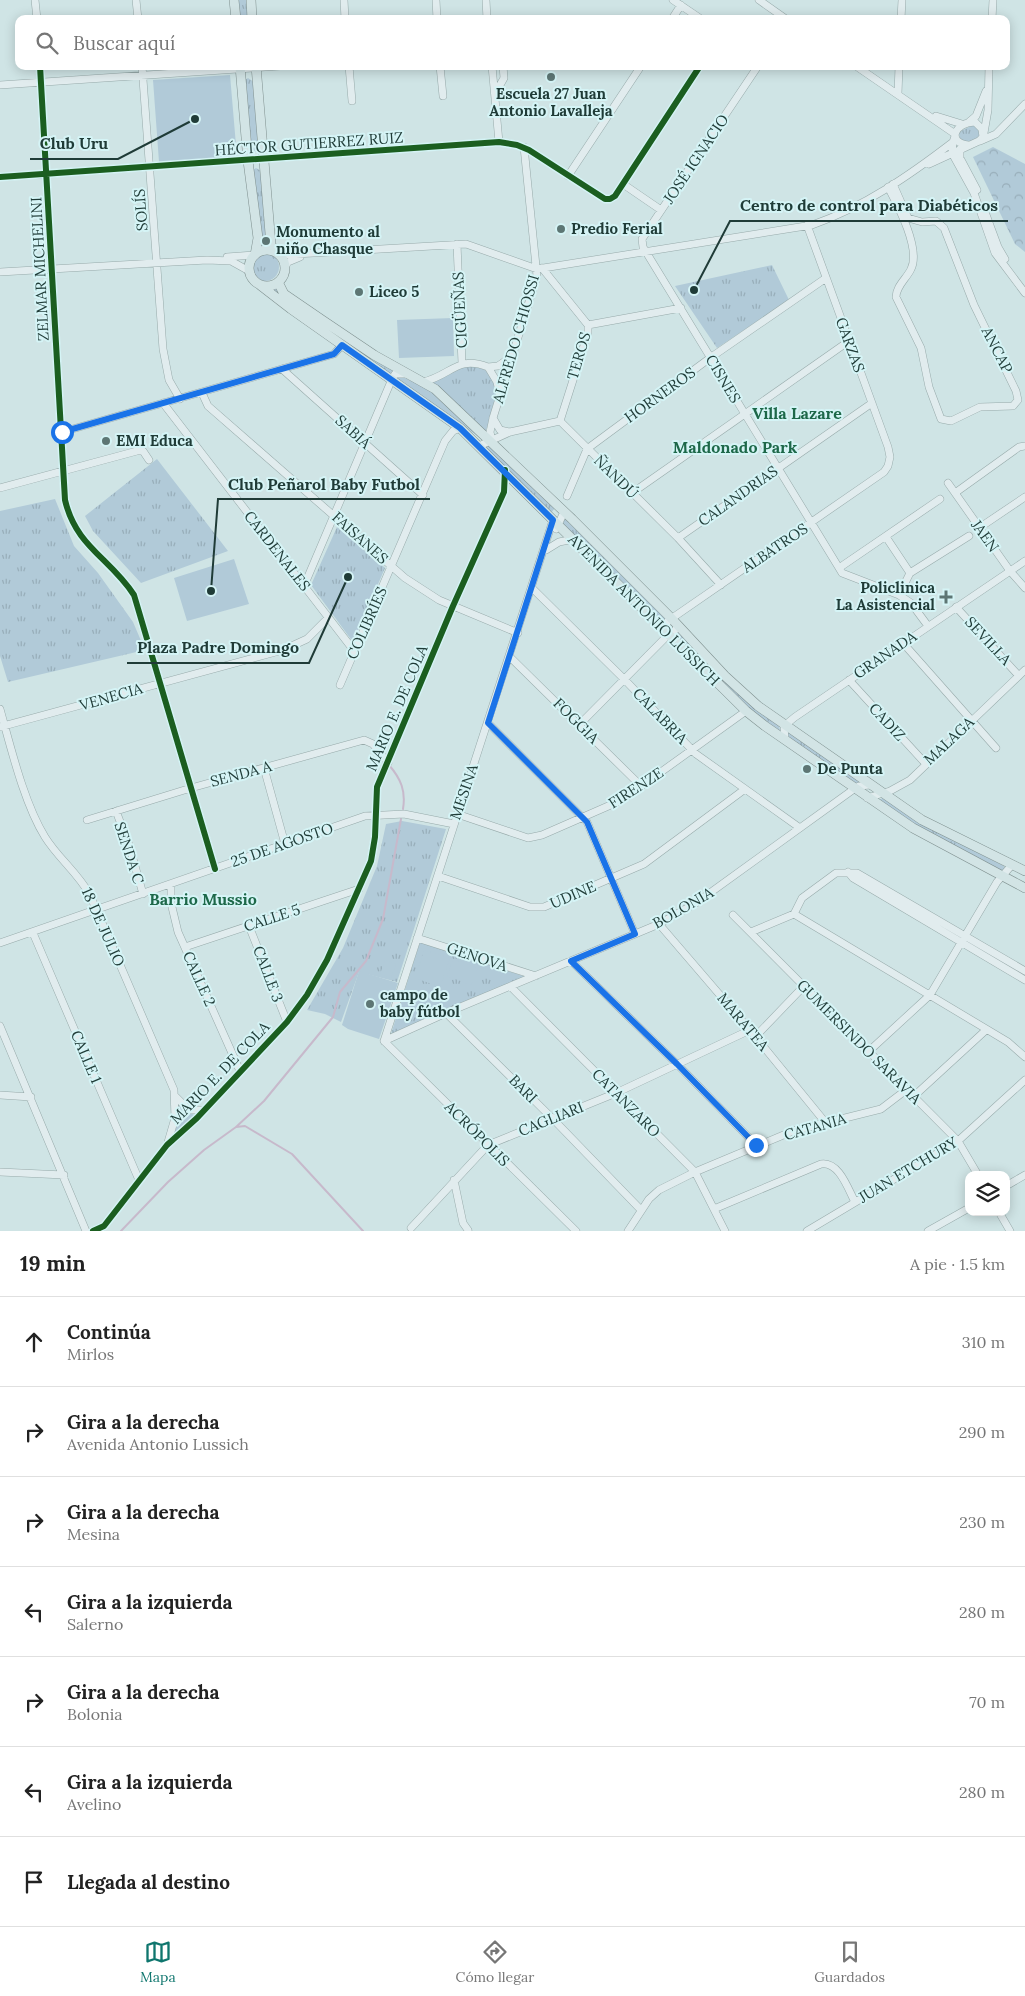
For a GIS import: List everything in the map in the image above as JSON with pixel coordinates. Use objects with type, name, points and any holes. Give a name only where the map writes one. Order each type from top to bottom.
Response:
[{"type":"main road","points":[[234,0],[236,15]]},
{"type":"main road","points":[[251,0],[252,15]]},
{"type":"main road","points":[[240,70],[248,161],[258,238],[255,255]]},
{"type":"main road","points":[[256,70],[271,245],[278,254],[285,267],[278,282],[266,286],[255,282],[249,272],[250,261],[263,250],[278,254]]},
{"type":"main road","name":"AVENIDA ANTONIO LUSSICH","points":[[278,282],[281,290],[296,303],[374,355],[440,393],[492,441],[675,622],[725,676],[758,706],[784,726],[922,820],[1011,866],[1025,871]]},
{"type":"main road","name":"AVENIDA ANTONIO LUSSICH","points":[[260,285],[460,428],[505,470],[746,711],[866,798],[929,838],[1025,888]]},
{"type":"street","points":[[35,0],[37,15]]},
{"type":"street","points":[[136,0],[138,15]]},
{"type":"street","points":[[344,0],[345,15]]},
{"type":"street","points":[[436,0],[437,15]]},
{"type":"street","points":[[486,0],[487,15]]},
{"type":"street","points":[[673,0],[695,15]]},
{"type":"street","points":[[759,0],[780,15]]},
{"type":"street","points":[[901,15],[902,0]]},
{"type":"street","points":[[992,15],[993,0]]},
{"type":"street","points":[[674,15],[680,5]]},
{"type":"street","name":"ZELMAR MICHELINI","points":[[40,70],[63,470],[69,517],[82,538],[127,585],[134,595],[215,869]]},
{"type":"street","name":"SOLÍS","points":[[142,70],[165,368],[180,399]]},
{"type":"street","points":[[0,85],[143,77],[218,70]]},
{"type":"street","points":[[349,70],[352,101]]},
{"type":"street","points":[[440,70],[442,96]]},
{"type":"street","points":[[492,70],[499,142]]},
{"type":"street","points":[[494,94],[504,78],[503,70]]},
{"type":"street","points":[[568,176],[638,70]]},
{"type":"street","points":[[661,210],[623,184],[697,70]]},
{"type":"street","name":"JOSÉ IGNACIO","points":[[646,253],[642,239],[755,70]]},
{"type":"street","points":[[862,70],[920,108],[941,119],[966,123],[975,122],[981,126],[981,139]]},
{"type":"street","points":[[898,94],[899,70]]},
{"type":"street","points":[[981,139],[988,110],[989,70]]},
{"type":"street","points":[[987,86],[976,116],[957,128],[952,154],[974,192],[995,253],[1025,293]]},
{"type":"street","points":[[278,254],[466,244],[530,268],[539,268],[646,253],[807,226],[849,210],[917,170],[981,139],[990,138],[1025,104]]},
{"type":"street","points":[[920,108],[961,143],[968,145]]},
{"type":"street","points":[[917,170],[954,137]]},
{"type":"street","name":"HÉCTOR GUTIERREZ RUIZ","points":[[0,178],[499,142],[524,147],[605,199],[615,196],[623,184]]},
{"type":"street","name":"ALFREDO CHIOSSI","points":[[492,441],[490,432],[493,418],[514,355],[539,268],[524,147]]},
{"type":"street","points":[[960,150],[960,158],[974,185],[998,247],[1025,285]]},
{"type":"street","name":"ANCAP","points":[[891,186],[910,234],[914,258],[912,269],[897,291],[896,297],[921,348],[929,388],[939,416],[945,421],[951,422],[980,407],[1013,406],[1018,400],[1016,391],[974,305],[944,228],[936,221],[922,222],[905,219]]},
{"type":"street","name":"GARZAS","points":[[807,226],[872,403],[890,457],[888,466]]},
{"type":"street","name":"CIGÜEÑAS","points":[[423,382],[440,376],[462,363],[457,244]]},
{"type":"street","points":[[285,267],[292,259],[320,253]]},
{"type":"street","name":"CISNES","points":[[646,253],[830,557],[839,568]]},
{"type":"street","points":[[0,272],[207,260],[255,255]]},
{"type":"street","points":[[207,260],[236,262],[249,272]]},
{"type":"street","points":[[539,268],[588,325]]},
{"type":"street","name":"HORNEROS","points":[[587,449],[710,358],[826,278]]},
{"type":"street","name":"TEROS","points":[[560,421],[588,333],[588,325],[681,308]]},
{"type":"street","points":[[632,493],[849,340]]},
{"type":"street","points":[[62,432],[334,354],[342,345]]},
{"type":"street","points":[[462,363],[474,362],[488,367],[498,366],[514,355]]},
{"type":"street","points":[[488,367],[497,382],[500,399]]},
{"type":"street","name":"SABIÁ","points":[[282,369],[423,495]]},
{"type":"street","points":[[304,586],[392,379],[395,374],[408,374]]},
{"type":"street","name":"FAISANES","points":[[202,393],[208,406],[392,567],[426,593],[518,633]]},
{"type":"street","name":"CARDENALES","points":[[163,403],[354,652]]},
{"type":"street","name":"CALANDRIAS","points":[[678,538],[872,403]]},
{"type":"street","points":[[493,418],[500,430],[510,432]]},
{"type":"street","points":[[479,446],[510,432],[560,421]]},
{"type":"street","name":"ÑANDÚ","points":[[560,421],[678,538],[721,585]]},
{"type":"street","name":"COLIBRÍES","points":[[340,685],[445,441],[460,428]]},
{"type":"street","points":[[955,493],[1019,447],[1025,446]]},
{"type":"street","points":[[567,496],[587,449]]},
{"type":"street","points":[[0,488],[137,451],[143,451],[149,460]]},
{"type":"street","name":"ALBATROS","points":[[666,632],[666,624],[675,622],[721,585],[884,472],[888,466]]},
{"type":"street","name":"MARIO E. DE COLA","points":[[89,1230],[103,1228],[167,1145],[287,1022],[308,995],[327,960],[371,861],[377,786],[453,606],[504,492],[505,470]]},
{"type":"street","name":"JAEN","points":[[948,482],[1010,571],[1025,588]]},
{"type":"street","points":[[504,492],[512,487],[521,487]]},
{"type":"street","points":[[979,528],[1025,497]]},
{"type":"street","points":[[928,626],[912,603],[899,595],[842,573],[839,568],[940,499]]},
{"type":"street","name":"MESINA","points":[[385,1038],[532,588],[556,522],[564,512]]},
{"type":"street","points":[[899,595],[910,573],[969,536]]},
{"type":"street","points":[[886,537],[910,573]]},
{"type":"street","points":[[546,547],[574,539]]},
{"type":"street","name":"GRANADA","points":[[784,726],[903,642],[1025,561]]},
{"type":"street","name":"CALABRIA","points":[[532,588],[693,750],[745,790],[800,828]]},
{"type":"street","name":"SEVILLA","points":[[956,607],[1022,673]]},
{"type":"street","name":"VENECIA","points":[[2,727],[283,650],[307,639],[328,618]]},
{"type":"street","points":[[580,724],[625,680],[666,632],[673,633],[675,622]]},
{"type":"street","points":[[903,642],[996,748]]},
{"type":"street","name":"FOGGIA","points":[[509,656],[641,786]]},
{"type":"street","name":"MALAGA","points":[[866,798],[883,794],[910,780],[925,763],[1022,673]]},
{"type":"street","name":"CADIZ","points":[[849,680],[925,763]]},
{"type":"street","name":"18 DE JULIO","points":[[0,709],[2,727],[40,828],[51,846],[83,881],[176,1097],[174,1126],[167,1145]]},
{"type":"street","name":"FIRENZE","points":[[457,814],[528,838],[542,835],[622,800],[746,711]]},
{"type":"street","points":[[488,723],[584,818],[635,934]]},
{"type":"street","points":[[784,726],[784,740]]},
{"type":"street","name":"SENDA A","points":[[87,820],[191,788],[364,740],[373,744],[388,763]]},
{"type":"street","points":[[264,768],[285,844]]},
{"type":"street","points":[[854,789],[859,786],[870,785]]},
{"type":"street","name":"BOLONIA","points":[[385,1038],[659,924],[696,903],[854,789]]},
{"type":"street","name":"UDINE","points":[[438,876],[537,908],[644,864],[661,854],[745,790]]},
{"type":"street","name":"SENDA C","points":[[116,811],[129,845],[143,894]]},
{"type":"street","name":"25 DE AGOSTO","points":[[0,943],[376,814],[404,814],[454,824]]},
{"type":"street","points":[[868,1052],[930,995],[1002,877],[1011,866]]},
{"type":"street","points":[[751,932],[794,914],[802,898],[816,887],[836,873],[848,872],[852,878],[1025,971]]},
{"type":"street","name":"CALLE 2","points":[[171,885],[174,921],[240,1071]]},
{"type":"street","name":"CALLE 5","points":[[185,947],[359,889]]},
{"type":"street","name":"GUMERSINDO SARAVIA","points":[[733,914],[958,1141],[976,1171]]},
{"type":"street","points":[[794,914],[1013,1046],[1025,1056]]},
{"type":"street","name":"MARATEA","points":[[659,924],[756,1036],[825,1122]]},
{"type":"street","name":"CALLE 3","points":[[249,926],[287,1022]]},
{"type":"street","name":"CALLE 1","points":[[33,933],[139,1180]]},
{"type":"street","name":"GENOVA","points":[[418,938],[536,976]]},
{"type":"street","points":[[965,940],[1025,980]]},
{"type":"street","points":[[571,961],[677,1064],[756,1145]]},
{"type":"street","points":[[756,1036],[804,986]]},
{"type":"street","name":"CATANZARO","points":[[511,987],[694,1172],[725,1231]]},
{"type":"street","name":"BARI","points":[[446,1013],[641,1210]]},
{"type":"street","points":[[0,1026],[89,1230]]},
{"type":"street","name":"CAGLIARI","points":[[488,1145],[616,1093],[750,1030]]},
{"type":"street","points":[[913,1097],[986,1030]]},
{"type":"street","name":"ACRÓPOLIS","points":[[385,1038],[488,1145],[576,1231]]},
{"type":"street","name":"JUAN ETCHURY","points":[[806,1231],[958,1141],[1025,1080]]},
{"type":"street","name":"CATANIA","points":[[628,1231],[641,1210],[659,1190],[694,1172],[756,1145],[825,1122],[881,1109],[906,1090]]},
{"type":"street","points":[[0,1095],[31,1097]]},
{"type":"street","points":[[176,1097],[189,1110],[203,1110]]},
{"type":"street","points":[[411,1228],[488,1145]]},
{"type":"street","points":[[714,1209],[828,1163],[834,1166],[855,1202]]},
{"type":"street","points":[[0,1172],[64,1175]]},
{"type":"street","points":[[1010,1184],[1025,1175]]},
{"type":"street","points":[[454,1180],[463,1223],[468,1230]]},
{"type":"street","points":[[928,1231],[965,1210]]},
{"type":"street","points":[[1001,1216],[1010,1231]]},
{"type":"green space","points":[[237,0],[246,0],[248,15],[239,15]]},
{"type":"green space","points":[[230,75],[237,157],[159,162],[153,80]]},
{"type":"green space","points":[[248,78],[254,82],[259,148],[256,152],[251,150],[245,80]]},
{"type":"green space","points":[[973,125],[978,127],[980,135],[978,138],[971,141],[960,140],[959,132]]},
{"type":"green space","points":[[993,147],[1025,164],[1025,252],[1015,244],[973,157]]},
{"type":"green space","points":[[256,168],[261,171],[268,246],[260,246],[253,170]]},
{"type":"green space","points":[[265,253],[275,257],[279,267],[275,277],[265,281],[255,277],[251,267],[255,257]]},
{"type":"green space","points":[[772,265],[789,300],[717,348],[675,286]]},
{"type":"green space","points":[[276,286],[397,371],[390,374],[292,307],[271,288]]},
{"type":"green space","points":[[453,318],[454,356],[399,358],[397,320]]},
{"type":"green space","points":[[465,366],[481,368],[493,379],[495,388],[494,406],[492,416],[485,431],[432,383]]},
{"type":"green space","points":[[398,375],[431,390],[483,440],[396,378]]},
{"type":"green space","points":[[488,445],[555,508],[551,513],[484,446]]},
{"type":"green space","points":[[157,459],[228,551],[141,583],[93,531],[85,516]]},
{"type":"green space","points":[[55,499],[74,546],[98,573],[133,622],[145,650],[8,682],[0,656],[0,511]]},
{"type":"green space","points":[[565,519],[667,618],[663,624],[562,524]]},
{"type":"green space","points":[[337,527],[385,568],[353,642],[311,585]]},
{"type":"green space","points":[[234,559],[249,604],[187,621],[174,578]]},
{"type":"green space","points":[[678,630],[761,713],[779,726],[781,734],[748,708],[674,635]]},
{"type":"green space","points":[[786,731],[861,783],[856,783],[788,739]]},
{"type":"green space","points":[[884,798],[921,823],[1004,866],[1005,869],[1002,872],[918,827],[876,800]]},
{"type":"green space","points":[[402,821],[446,829],[397,982],[359,972],[341,1022],[325,1014],[307,1010],[343,948],[377,866],[386,824]]},
{"type":"green space","points":[[420,942],[526,977],[391,1034]]},
{"type":"green space","points":[[424,950],[450,958],[440,987],[415,978]]},
{"type":"green space","points":[[453,959],[478,968],[471,985],[447,976]]},
{"type":"green space","points":[[385,960],[396,964],[391,978],[380,974]]},
{"type":"green space","name":"campo de baby fútbol","points":[[359,971],[398,983],[379,1039],[348,1029],[342,1025]]},
{"type":"green space","points":[[178,1105],[186,1112],[195,1115],[171,1138],[177,1126]]},
{"type":"waterway","points":[[389,765],[397,775],[402,786],[404,796],[403,809]]},
{"type":"waterway","points":[[236,1127],[264,1101],[333,1017],[340,992],[366,961],[383,919],[401,819]]},
{"type":"waterway","points":[[121,1231],[168,1182],[204,1150],[236,1127],[245,1126],[292,1154],[363,1231]]},
{"type":"cycle path","points":[[40,70],[65,500],[70,516],[85,541],[125,582],[134,595],[215,869]]},
{"type":"cycle path","points":[[0,177],[499,142],[517,145],[529,150],[605,199],[610,199],[615,196],[697,70]]},
{"type":"cycle path","points":[[93,1231],[104,1226],[167,1145],[197,1118],[287,1022],[307,995],[327,960],[371,861],[375,837],[377,787],[453,606],[504,492],[505,470]]},
{"type":"place","name":"Escuela 27 Juan Antonio Lavalleja","points":[[551,77]]},
{"type":"place","name":"Club Uru","points":[[195,119]]},
{"type":"place","name":"Predio Ferial","points":[[561,229]]},
{"type":"place","name":"Monumento al niño Chasque","points":[[266,241]]},
{"type":"place","name":"Centro de control para Diabéticos","points":[[694,290]]},
{"type":"place","name":"Liceo 5","points":[[359,292]]},
{"type":"place","name":"EMI Educa","points":[[106,441]]},
{"type":"place","name":"Plaza Padre Domingo","points":[[348,577]]},
{"type":"place","name":"Club Peñarol Baby Futbol","points":[[211,591]]},
{"type":"place","name":"Policlinica La Asistencial","points":[[946,597]]},
{"type":"place","name":"De Punta","points":[[807,769]]},
{"type":"place","name":"campo de baby fútbol","points":[[370,1004]]},
{"type":"district","name":"Villa Lazare","points":[[797,413]]},
{"type":"district","name":"Maldonado Park","points":[[735,447]]},
{"type":"district","name":"Barrio Mussio","points":[[203,899]]},
{"type":"route","points":[[62,432],[334,354],[342,345],[460,428],[505,470],[553,520],[547,544],[488,723],[587,822],[635,934],[571,961],[677,1064],[756,1145]]}]
